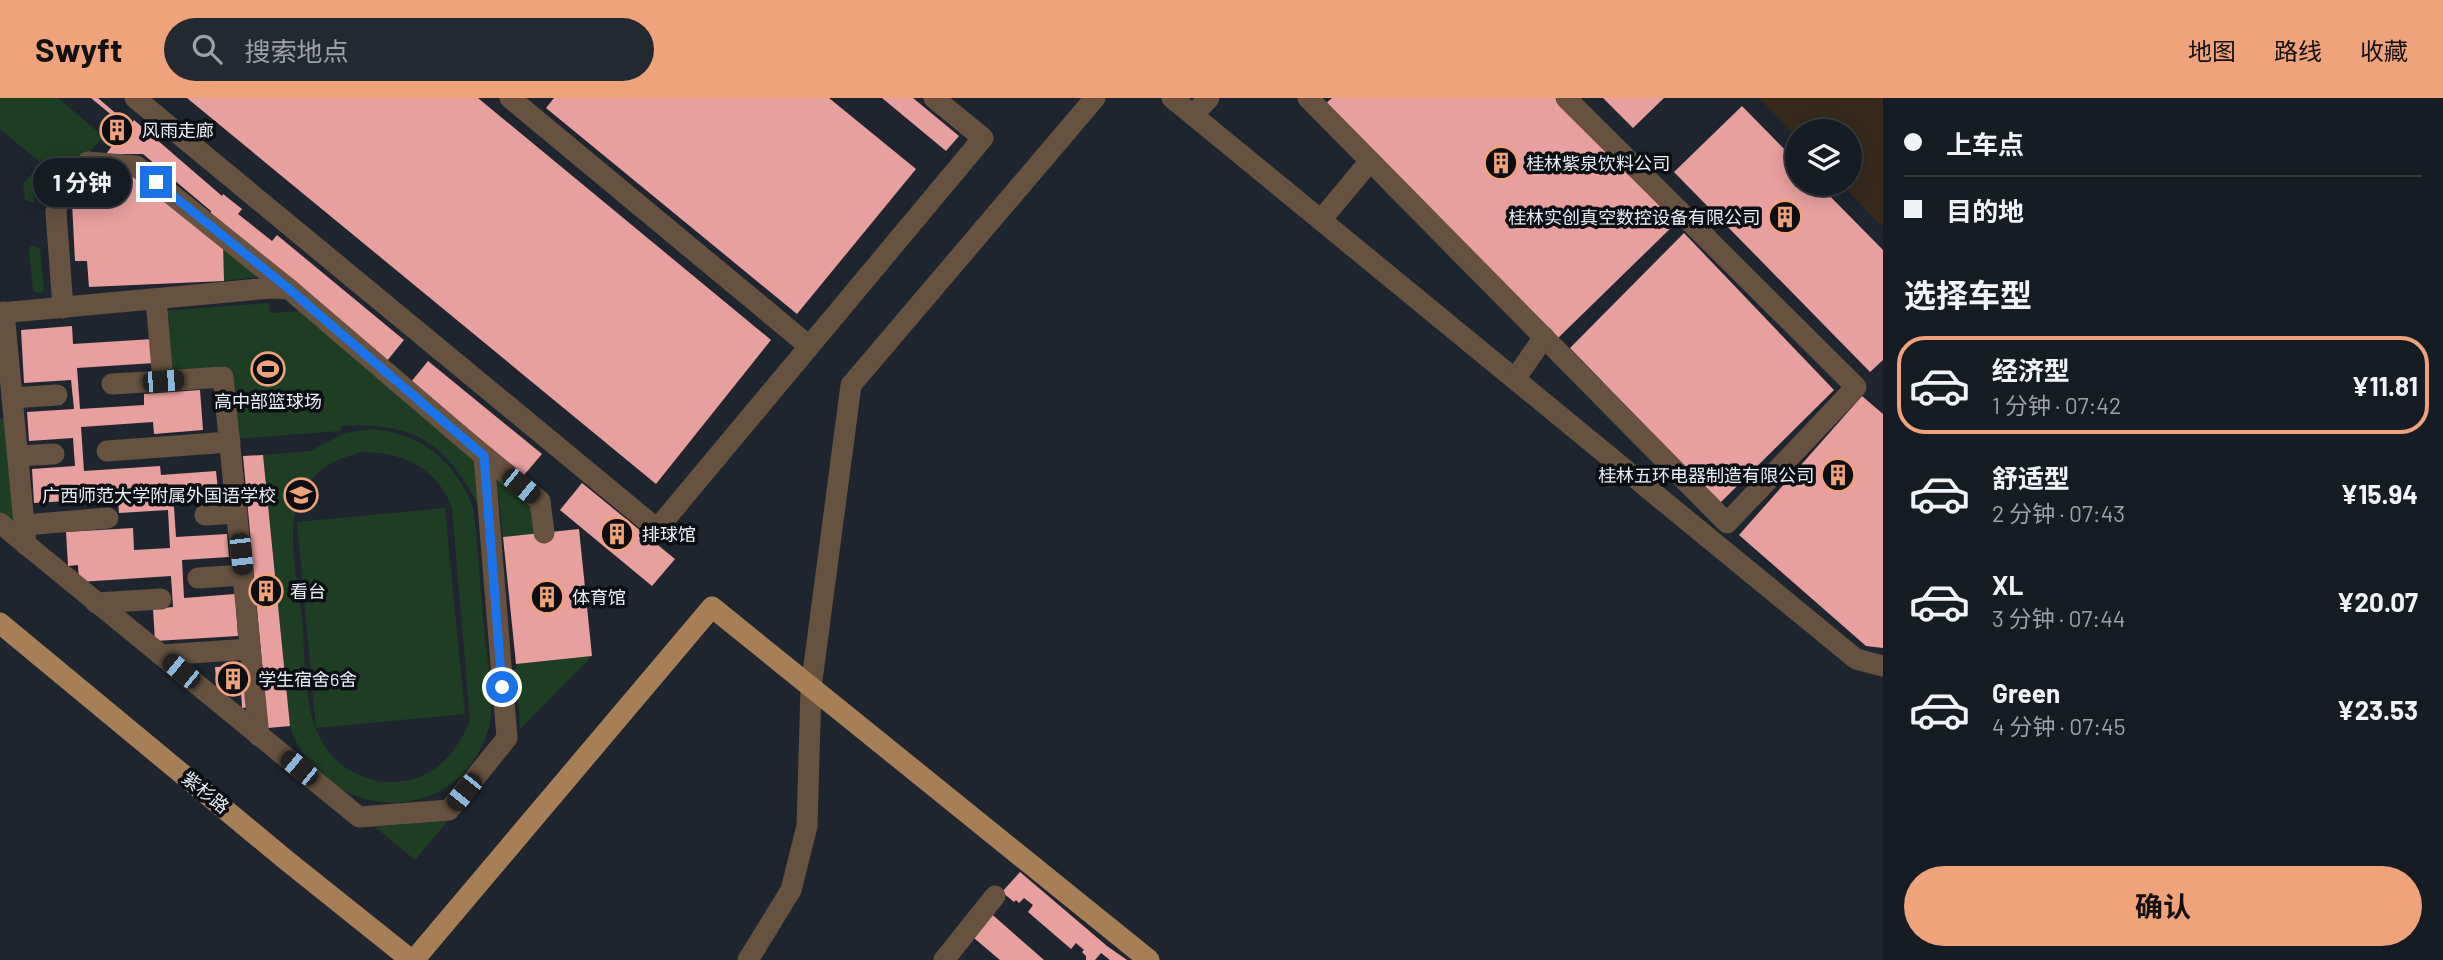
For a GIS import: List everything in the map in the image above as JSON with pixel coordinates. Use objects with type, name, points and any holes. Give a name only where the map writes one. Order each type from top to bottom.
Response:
[{"type":"main road","name":"紫杉路","points":[[0,623],[286,860],[413,960],[712,607],[811,688]]},
{"type":"main road","points":[[811,688],[1149,960]]},
{"type":"street","points":[[135,98],[657,529],[983,138],[934,98]]},
{"type":"street","points":[[510,98],[532,105],[809,346]]},
{"type":"street","points":[[748,960],[791,890],[807,826],[811,688],[851,385],[1095,98]]},
{"type":"street","points":[[1172,98],[1856,659],[1883,666]]},
{"type":"street","points":[[1193,115],[1209,98]]},
{"type":"street","points":[[1308,98],[1727,523],[1856,387],[1566,98]]},
{"type":"street","points":[[1321,220],[1370,161]]},
{"type":"street","points":[[63,308],[56,212],[59,196],[88,162],[136,166],[289,289],[540,501],[544,533]]},
{"type":"street","points":[[25,535],[2,312],[271,288],[289,289]]},
{"type":"street","points":[[156,299],[163,381]]},
{"type":"street","points":[[1515,379],[1544,337]]},
{"type":"street","points":[[112,384],[223,377],[259,736]]},
{"type":"street","points":[[12,398],[57,395]]},
{"type":"street","points":[[107,451],[230,442]]},
{"type":"street","points":[[18,456],[54,454]]},
{"type":"street","points":[[0,523],[25,535],[96,603],[359,817],[449,810],[507,738],[484,456]]},
{"type":"street","points":[[205,516],[237,513]]},
{"type":"street","points":[[25,535],[108,518]]},
{"type":"street","points":[[198,578],[243,575]]},
{"type":"street","points":[[96,603],[161,598]]},
{"type":"street","points":[[161,655],[250,649]]},
{"type":"street","points":[[944,960],[995,896]]},
{"type":"shaded area","points":[[1759,98],[1883,98],[1883,227],[1853,196],[1862,196],[1862,119],[1785,119],[1785,125]]},
{"type":"green space","points":[[0,98],[58,98],[103,136],[64,183],[48,170],[35,185],[34,203],[25,200],[23,184],[41,163],[0,129]]},
{"type":"green space","points":[[223,241],[258,277],[224,281]]},
{"type":"green space","points":[[31,246],[40,248],[44,291],[40,293],[33,291],[29,249]]},
{"type":"green space","name":"高中部篮球场","points":[[269,303],[270,313],[300,311],[477,464],[481,510],[455,468],[442,453],[410,433],[390,428],[341,426],[341,431],[233,439],[228,375],[167,375],[162,311]]},
{"type":"green space","points":[[9,418],[16,521],[0,517],[0,419]]},
{"type":"green space","points":[[372,429],[407,437],[422,444],[448,465],[458,478],[474,511],[492,702],[489,727],[467,769],[443,789],[415,800],[384,802],[355,796],[328,780],[305,757],[290,726],[263,455],[310,451],[345,433]],"holes":[[[362,452],[404,459],[427,472],[437,482],[452,508],[470,720],[452,752],[436,768],[415,778],[397,782],[368,778],[338,762],[315,727],[306,684],[302,618],[294,555],[294,517],[310,482],[336,461]]]},
{"type":"green space","points":[[496,473],[534,502],[537,534],[503,537]]},
{"type":"green space","points":[[445,508],[465,714],[316,728],[297,522]]},
{"type":"green space","points":[[592,656],[520,729],[516,664]]},
{"type":"green space","points":[[450,818],[415,860],[374,826]]},
{"type":"building","points":[[91,98],[98,98],[120,117],[119,143],[134,120],[222,196],[223,194],[242,209],[238,214],[272,241],[277,235],[404,340],[386,362],[210,221],[211,211],[143,154],[111,154],[97,174],[138,171],[223,241],[224,281],[89,287],[87,261],[75,261],[72,203],[84,202],[83,174],[92,174],[114,143],[114,117]]},
{"type":"building","points":[[187,98],[478,98],[771,340],[656,484]]},
{"type":"building","points":[[554,98],[829,98],[916,169],[797,314],[546,108]]},
{"type":"building","points":[[882,98],[913,98],[959,136],[946,151]]},
{"type":"building","name":"桂林紫泉饮料公司","points":[[1332,98],[1556,98],[1678,221],[1556,340],[1324,105]]},
{"type":"building","points":[[1603,98],[1664,98],[1633,128]]},
{"type":"building","name":"桂林实创真空数控设备有限公司","points":[[1742,106],[1785,150],[1785,196],[1830,196],[1883,250],[1883,360],[1870,372],[1674,172]]},
{"type":"building","points":[[1684,233],[1834,390],[1720,503],[1570,348]]},
{"type":"building","points":[[72,326],[73,344],[153,339],[154,363],[77,368],[80,409],[144,405],[144,394],[200,390],[203,430],[154,434],[153,422],[81,427],[84,471],[160,466],[161,475],[216,471],[218,490],[173,493],[176,537],[227,534],[229,557],[182,560],[184,598],[235,594],[238,636],[155,641],[153,609],[173,607],[171,576],[79,582],[78,565],[68,566],[66,532],[133,528],[134,550],[170,548],[168,510],[119,513],[118,498],[34,503],[32,469],[75,466],[73,438],[29,441],[27,412],[74,409],[71,380],[24,383],[21,330]]},
{"type":"building","points":[[428,361],[542,454],[524,475],[411,382]]},
{"type":"building","name":"桂林五环电器制造有限公司","points":[[1862,396],[1883,414],[1883,648],[1866,646],[1739,535]]},
{"type":"building","name":"看台","points":[[263,455],[290,726],[268,728],[243,456]]},
{"type":"building","name":"排球馆","points":[[582,483],[675,559],[652,586],[560,510]]},
{"type":"building","name":"体育馆","points":[[579,529],[592,656],[516,664],[503,537]]},
{"type":"building","name":"学生宿舍6舍","points":[[250,666],[251,707],[242,708],[241,691],[217,692],[215,667]]},
{"type":"building","points":[[1020,872],[1127,960],[1110,960],[1101,953],[1095,960],[1086,960],[1082,952],[1084,950],[1076,943],[1071,949],[1028,912],[1033,905],[1024,898],[1019,903],[1016,900],[1014,902],[1002,892]]},
{"type":"building","points":[[987,910],[1044,960],[1000,960],[968,933]]},
{"type":"place","name":"风雨走廊","points":[[117,130]]},
{"type":"place","name":"桂林紫泉饮料公司","points":[[1501,163]]},
{"type":"place","name":"桂林实创真空数控设备有限公司","points":[[1785,217]]},
{"type":"place","name":"高中部篮球场","points":[[268,369]]},
{"type":"place","name":"桂林五环电器制造有限公司","points":[[1838,475]]},
{"type":"place","name":"广西师范大学附属外国语学校","points":[[301,495]]},
{"type":"place","name":"排球馆","points":[[617,534]]},
{"type":"place","name":"看台","points":[[266,591]]},
{"type":"place","name":"体育馆","points":[[547,597]]},
{"type":"place","name":"学生宿舍6舍","points":[[233,679]]},
{"type":"route","points":[[156,182],[289,289],[484,456],[502,687]]}]
